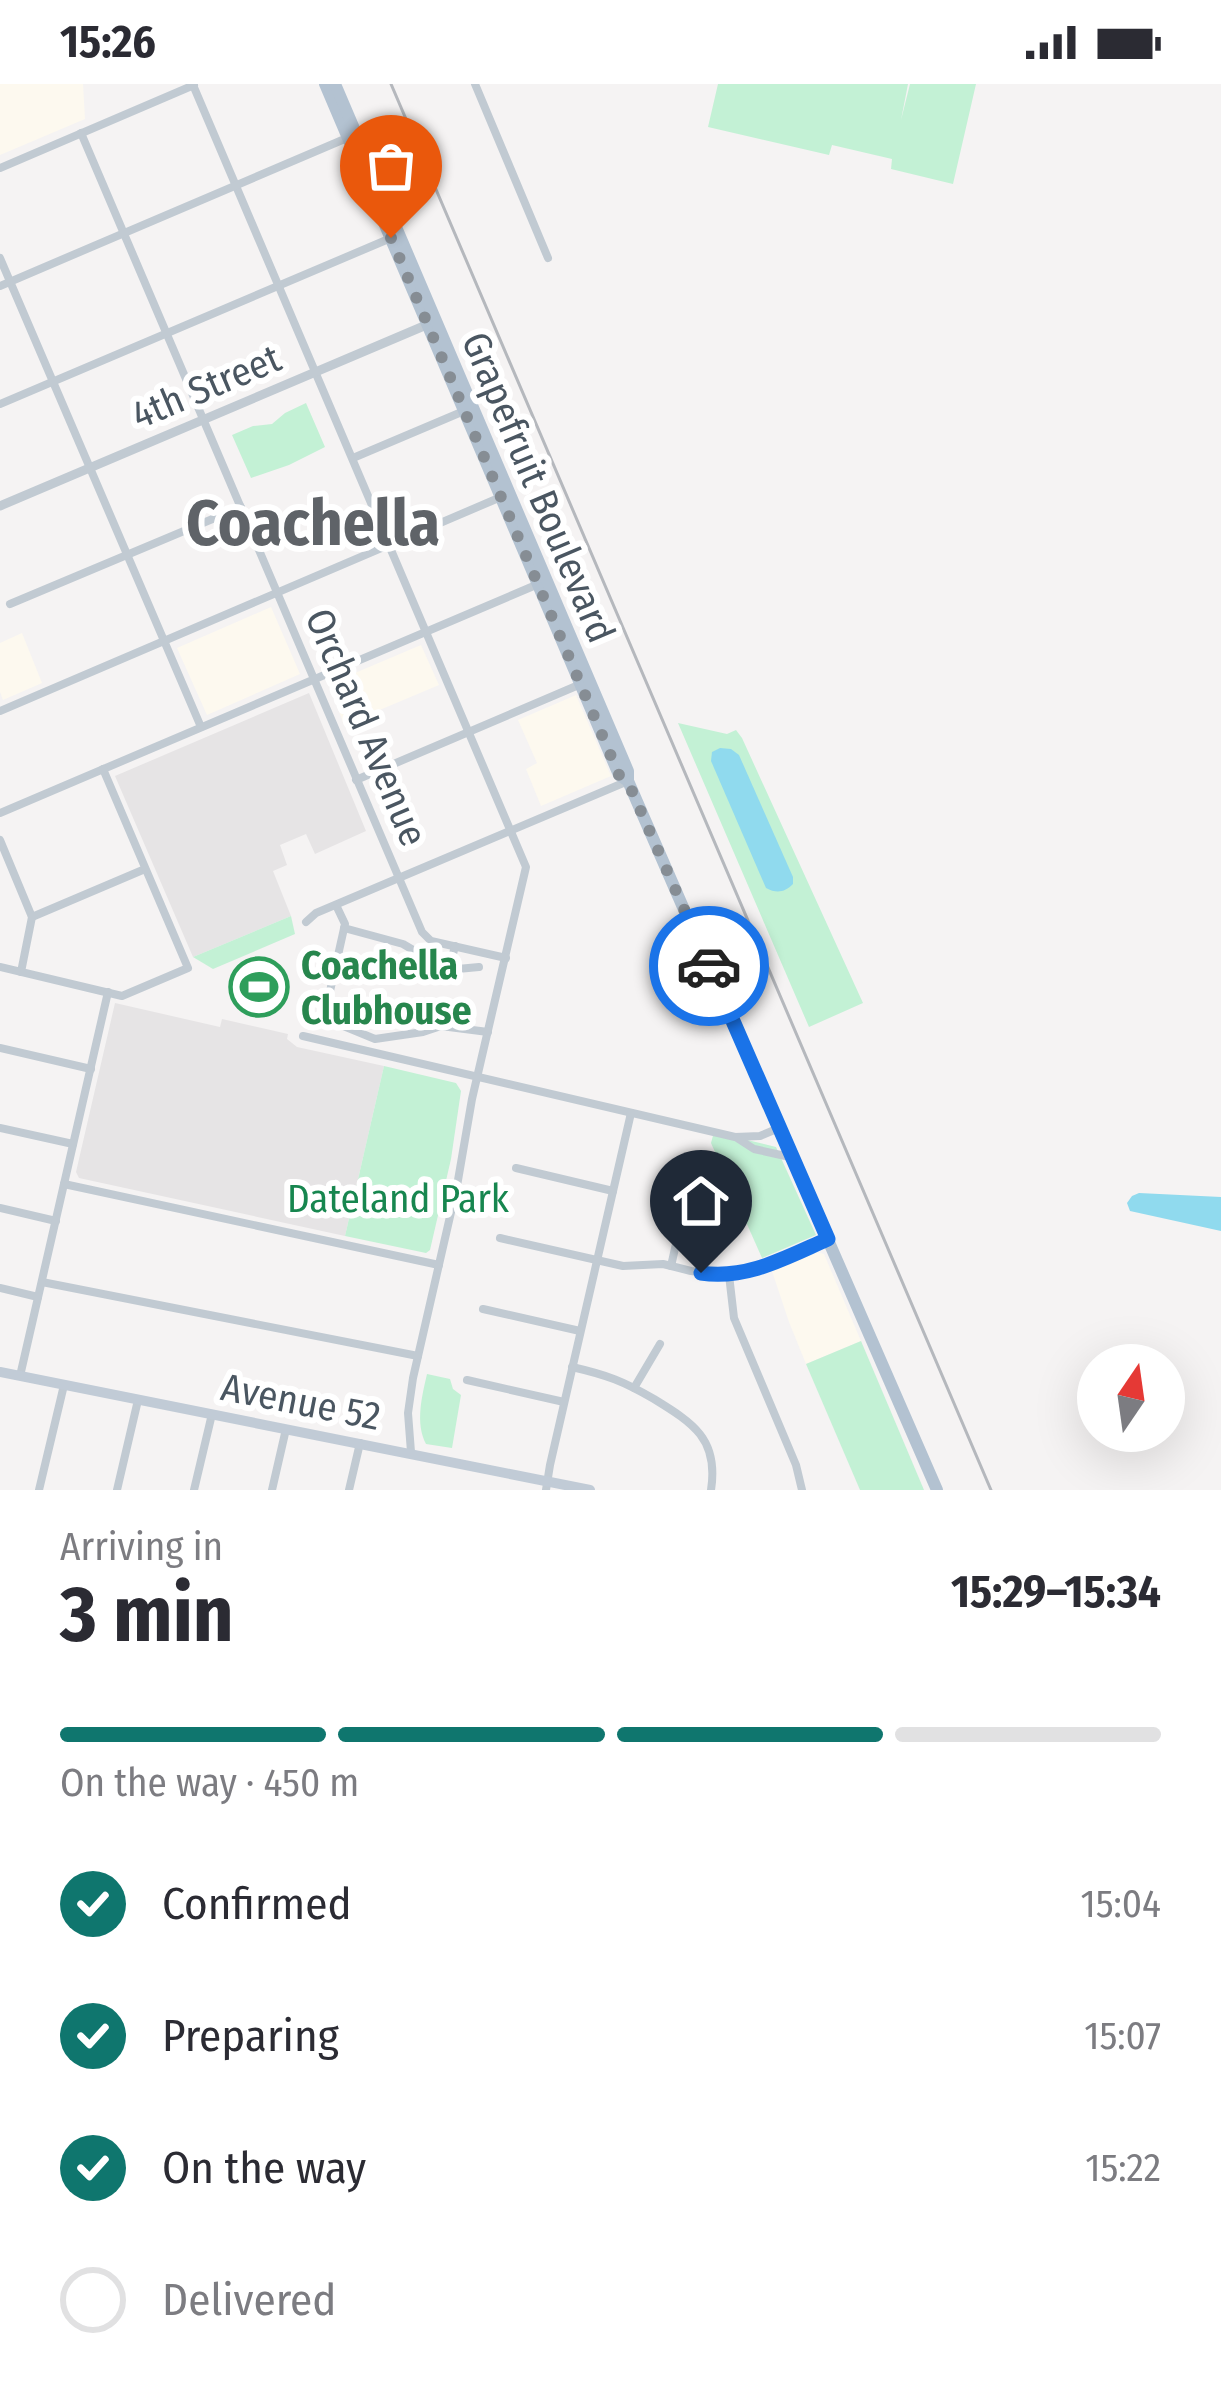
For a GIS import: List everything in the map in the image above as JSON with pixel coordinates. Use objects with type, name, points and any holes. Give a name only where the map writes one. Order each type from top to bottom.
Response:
[{"type":"main road","name":"Grapefruit Boulevard","points":[[325,84],[628,771],[628,782],[937,1490]]},
{"type":"main road","name":"Grapefruit Boulevard","points":[[335,84],[464,410],[505,496],[619,775],[628,782]]},
{"type":"main road","name":"Avenue 52","points":[[0,1372],[411,1452],[547,1486],[590,1490]]},
{"type":"street","points":[[475,84],[548,257]]},
{"type":"street","points":[[0,168],[195,85],[526,870],[409,1400],[411,1452]]},
{"type":"street","name":"Orchard Avenue","points":[[81,133],[424,935],[431,941],[506,958]]},
{"type":"street","points":[[5,284],[347,138]]},
{"type":"street","points":[[0,404],[391,238]]},
{"type":"street","points":[[0,258],[5,284],[201,727]]},
{"type":"street","name":"4th Street","points":[[0,506],[431,323]]},
{"type":"street","points":[[353,458],[464,410]]},
{"type":"street","points":[[0,711],[505,496]]},
{"type":"street","points":[[10,604],[241,507]]},
{"type":"street","points":[[0,812],[538,584]]},
{"type":"street","points":[[356,780],[580,684]]},
{"type":"street","points":[[0,968],[122,996],[188,968],[103,769]]},
{"type":"street","points":[[306,922],[316,913],[628,782]]},
{"type":"street","points":[[0,840],[32,917],[21,972]]},
{"type":"street","points":[[32,917],[145,869]]},
{"type":"street","points":[[336,905],[344,928],[324,1018],[375,1039],[435,1026],[488,1032]]},
{"type":"street","points":[[344,928],[403,944],[441,968],[479,967]]},
{"type":"street","points":[[449,970],[455,946]]},
{"type":"street","points":[[20,1376],[108,992]]},
{"type":"street","points":[[302,1036],[735,1137],[760,1136],[780,1128]]},
{"type":"street","points":[[0,1048],[91,1069]]},
{"type":"street","points":[[547,1486],[631,1114]]},
{"type":"street","points":[[0,1128],[73,1144]]},
{"type":"street","points":[[735,1137],[754,1149],[792,1157]]},
{"type":"street","points":[[516,1168],[613,1190]]},
{"type":"street","points":[[64,1184],[439,1264]]},
{"type":"street","points":[[0,1208],[56,1221]]},
{"type":"street","points":[[671,1266],[679,1231],[689,1215]]},
{"type":"street","points":[[500,1238],[622,1265],[647,1263],[729,1275],[828,1239]]},
{"type":"street","points":[[729,1275],[734,1318],[802,1490]]},
{"type":"street","points":[[42,1282],[418,1356]]},
{"type":"street","points":[[0,1288],[38,1297]]},
{"type":"street","points":[[483,1309],[580,1331]]},
{"type":"street","points":[[634,1388],[660,1344]]},
{"type":"street","points":[[572,1367],[612,1376],[688,1420],[711,1454],[711,1490]]},
{"type":"street","points":[[467,1380],[564,1402]]},
{"type":"street","points":[[39,1490],[64,1385]]},
{"type":"street","points":[[117,1490],[138,1400]]},
{"type":"street","points":[[194,1490],[212,1414]]},
{"type":"street","points":[[272,1490],[286,1429]]},
{"type":"street","points":[[349,1490],[360,1443]]},
{"type":"shaded area","points":[[0,84],[83,84],[85,119],[0,155]]},
{"type":"shaded area","points":[[271,607],[300,674],[207,715],[177,648]]},
{"type":"shaded area","points":[[22,633],[42,683],[3,700],[0,643]]},
{"type":"shaded area","points":[[421,645],[439,685],[344,725],[329,684]]},
{"type":"shaded area","points":[[309,693],[366,831],[315,854],[306,834],[280,845],[287,865],[273,871],[291,916],[193,957],[115,776]]},
{"type":"shaded area","points":[[576,695],[611,776],[541,806],[526,769],[537,763],[518,720]]},
{"type":"shaded area","points":[[115,1003],[220,1027],[222,1019],[288,1034],[287,1039],[297,1047],[384,1066],[345,1236],[79,1178],[76,1172]]},
{"type":"shaded area","points":[[815,1252],[824,1254],[861,1341],[806,1364],[772,1271]]},
{"type":"green space","points":[[718,84],[908,84],[901,120],[910,84],[976,84],[953,184],[891,169],[892,159],[832,145],[829,155],[708,127]]},
{"type":"green space","points":[[306,403],[325,447],[251,478],[232,435],[272,424]]},
{"type":"green space","points":[[678,723],[727,734],[736,730],[742,738],[863,1003],[809,1027]]},
{"type":"green space","points":[[291,916],[295,934],[213,969],[193,957]]},
{"type":"green space","name":"Dateland Park","points":[[384,1066],[456,1083],[461,1091],[451,1159],[426,1253],[345,1236]]},
{"type":"green space","points":[[714,1132],[776,1147],[816,1235],[762,1258],[711,1143]]},
{"type":"green space","points":[[861,1341],[924,1490],[860,1490],[806,1364]]},
{"type":"green space","points":[[427,1374],[450,1379],[461,1395],[452,1448],[426,1444],[423,1436],[420,1409]]},
{"type":"water","points":[[720,748],[739,755],[793,877],[793,884],[784,890],[766,888],[711,761],[712,752]]},
{"type":"water","points":[[1139,1193],[1221,1197],[1221,1231],[1130,1211],[1127,1203]]},
{"type":"railway","points":[[391,84],[991,1490]]},
{"type":"way so far","points":[[391,238],[619,775],[628,782],[709,966]]},
{"type":"place","name":"Coachella Clubhouse","points":[[259,987]]},
{"type":"district","name":"Coachella","points":[[313,523]]},
{"type":"route","points":[[701,1273],[746,1272],[828,1239],[709,966]]}]
